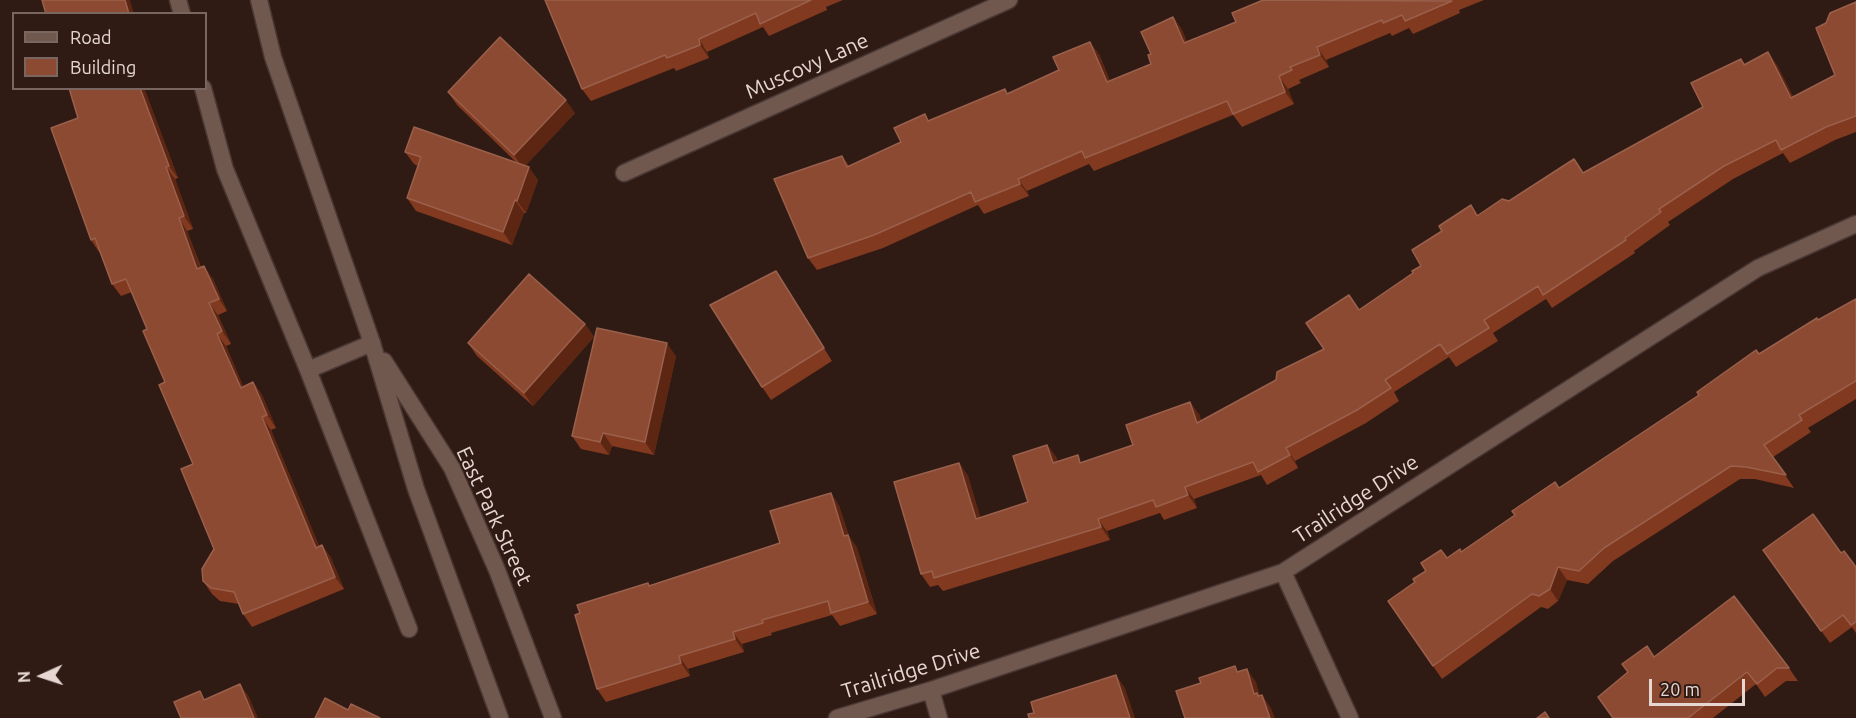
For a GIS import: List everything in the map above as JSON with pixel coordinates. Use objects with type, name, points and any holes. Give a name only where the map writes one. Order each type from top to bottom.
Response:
[{"type":"street","name":"East Park Street","points":[[260,0],[273,57],[372,343],[416,489],[500,718]]},
{"type":"street","name":"Muscovy Lane","points":[[624,173],[1009,0]]},
{"type":"street","points":[[204,90],[225,169],[308,370],[409,629]]},
{"type":"street","name":"Trailridge Drive","points":[[837,718],[931,690],[1283,572],[1758,268],[1856,224]]},
{"type":"street","name":"East Park Street","points":[[372,343],[452,468],[497,570],[553,718]]},
{"type":"street","points":[[308,370],[372,343]]},
{"type":"street","points":[[1283,572],[1350,718]]},
{"type":"street","points":[[931,690],[939,718]]},
{"type":"building","points":[[42,0],[125,0],[128,12],[45,12]]},
{"type":"building","points":[[545,0],[811,0],[760,24],[756,13],[699,39],[700,45],[667,58],[665,55],[582,89]]},
{"type":"building","points":[[1263,0],[1452,1],[1405,21],[1402,15],[1383,23],[1382,20],[1317,47],[1320,55],[1290,67],[1292,70],[1279,76],[1285,92],[1233,114],[1227,101],[1085,158],[1082,151],[1018,179],[1020,184],[975,202],[971,192],[874,235],[808,258],[774,179],[842,156],[847,167],[901,142],[894,128],[925,114],[928,121],[1005,89],[1007,94],[1059,70],[1053,57],[1090,42],[1107,82],[1151,64],[1148,55],[1151,54],[1141,32],[1173,17],[1184,43],[1236,22],[1232,13]]},
{"type":"building","points":[[1856,2],[1856,116],[1826,127],[1781,150],[1776,140],[1724,166],[1659,209],[1661,212],[1625,238],[1626,240],[1543,295],[1538,286],[1484,320],[1489,328],[1447,354],[1440,344],[1385,380],[1391,388],[1357,410],[1286,448],[1290,455],[1258,472],[1253,462],[1185,487],[1188,495],[1156,507],[1153,500],[1098,519],[1101,527],[934,578],[932,571],[921,574],[894,482],[959,463],[976,519],[1028,502],[1013,456],[1047,445],[1053,463],[1078,455],[1080,463],[1133,445],[1126,425],[1190,402],[1197,423],[1276,380],[1277,372],[1324,349],[1306,323],[1349,295],[1359,310],[1413,273],[1412,271],[1421,266],[1412,250],[1442,231],[1439,226],[1471,205],[1477,216],[1502,199],[1509,201],[1574,159],[1583,173],[1703,107],[1691,83],[1741,59],[1744,65],[1768,52],[1791,98],[1835,75],[1816,28],[1826,23],[1830,13]]},
{"type":"building","points":[[500,37],[566,100],[514,155],[448,92]]},
{"type":"building","points":[[70,90],[141,90],[169,166],[166,167],[184,216],[179,218],[197,269],[204,266],[219,299],[209,303],[222,331],[217,334],[241,388],[253,382],[267,415],[262,417],[316,548],[322,545],[335,577],[243,614],[234,592],[211,588],[203,581],[202,569],[214,549],[181,469],[193,464],[159,385],[165,382],[143,331],[147,329],[126,279],[112,284],[95,238],[91,240],[51,128],[78,118]]},
{"type":"building","points":[[414,127],[529,167],[503,232],[407,198],[421,157],[405,152]]},
{"type":"building","points":[[776,271],[824,348],[762,387],[710,305]]},
{"type":"building","points":[[529,274],[585,324],[524,393],[468,343]]},
{"type":"building","points":[[1856,299],[1856,381],[1799,415],[1802,420],[1764,445],[1786,475],[1731,466],[1604,548],[1579,571],[1558,567],[1550,589],[1539,596],[1532,594],[1433,666],[1388,601],[1415,582],[1413,579],[1426,571],[1421,563],[1441,550],[1447,558],[1460,549],[1461,552],[1515,515],[1512,511],[1555,482],[1559,488],[1699,395],[1697,392],[1756,350],[1759,354],[1817,318],[1818,320]]},
{"type":"building","points":[[597,328],[667,343],[645,442],[603,433],[600,442],[572,436]]},
{"type":"building","points":[[831,493],[844,536],[848,535],[868,602],[831,613],[828,601],[762,620],[763,623],[733,632],[735,639],[679,656],[681,663],[597,689],[575,615],[580,613],[577,605],[648,583],[649,586],[780,543],[770,511]]},
{"type":"building","points":[[1813,514],[1841,553],[1844,551],[1856,567],[1856,622],[1851,625],[1843,615],[1821,631],[1763,550]]},
{"type":"building","points":[[1734,596],[1789,668],[1777,668],[1757,684],[1747,672],[1688,718],[1613,718],[1598,697],[1628,672],[1622,664],[1647,646],[1654,657]]},
{"type":"building","points":[[1235,666],[1237,672],[1247,669],[1254,694],[1262,695],[1270,718],[1185,718],[1176,691],[1201,683],[1199,678]]},
{"type":"building","points":[[1116,675],[1130,718],[1029,718],[1028,714],[1034,713],[1031,702]]},
{"type":"building","points":[[240,684],[254,718],[181,718],[174,702],[200,691],[204,700]]},
{"type":"building","points":[[325,698],[348,710],[351,704],[380,718],[315,718]]},
{"type":"building","points":[[1545,712],[1549,718],[1537,718]]}]
